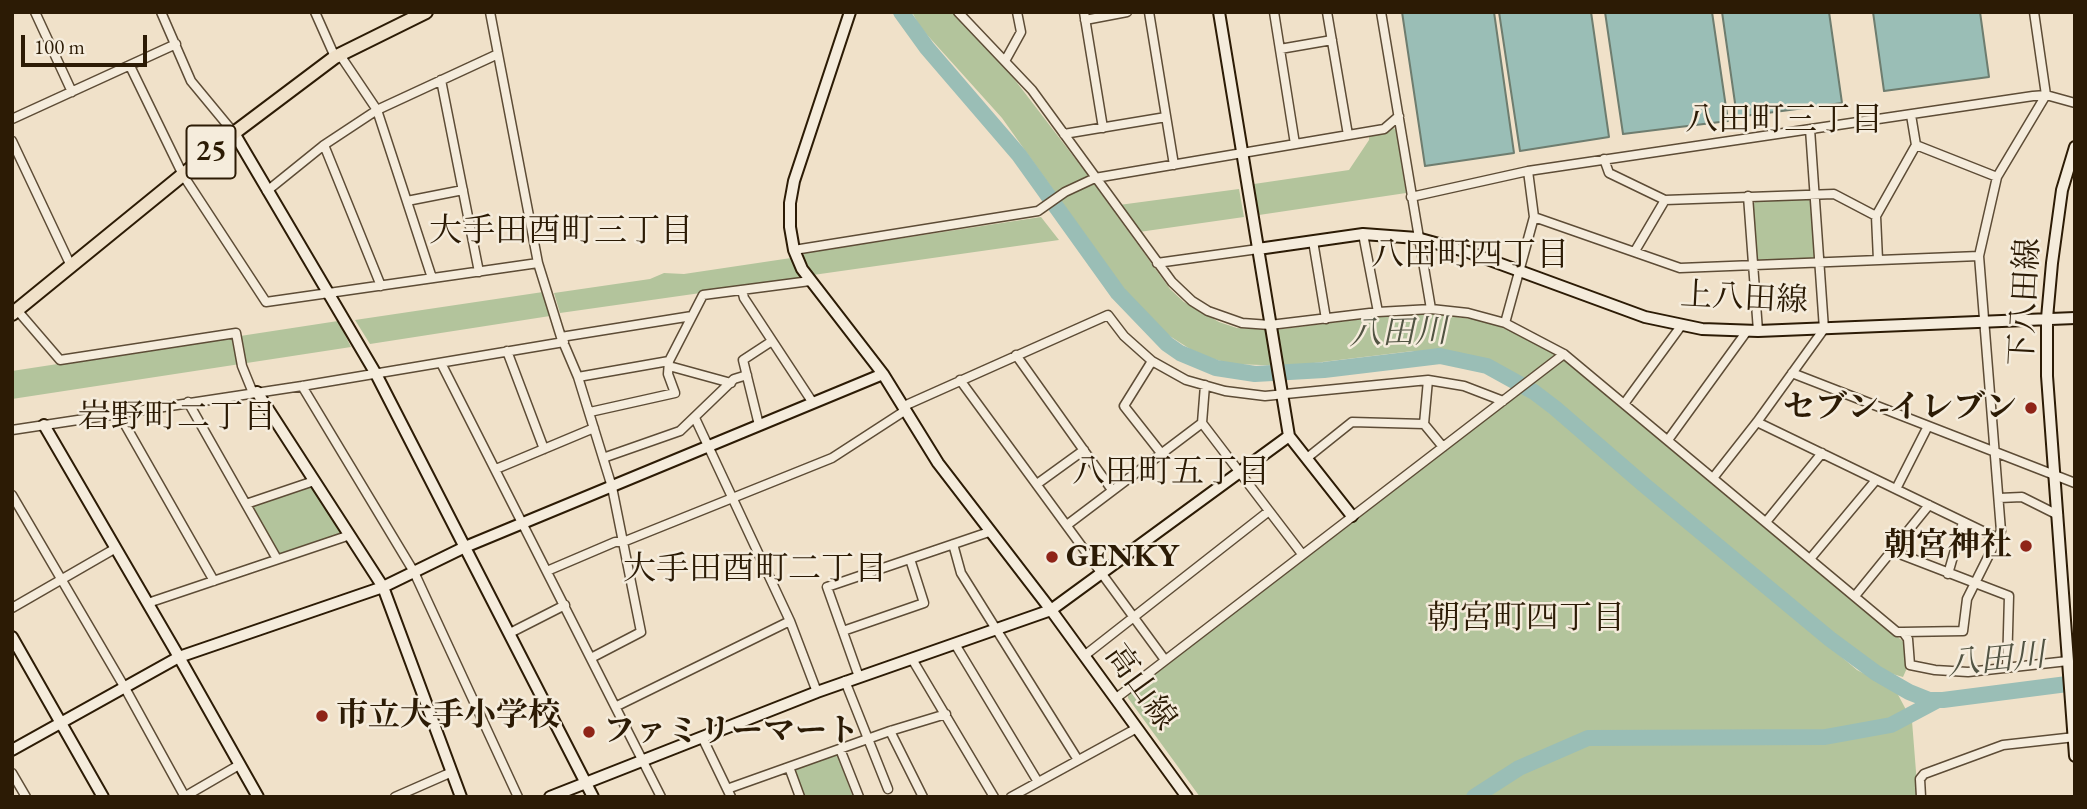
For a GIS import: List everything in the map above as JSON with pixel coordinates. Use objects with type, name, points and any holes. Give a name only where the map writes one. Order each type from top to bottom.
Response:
[{"type":"main road","name":"25","points":[[15,312],[234,133],[338,56],[426,12]]},
{"type":"street","points":[[35,12],[72,92]]},
{"type":"street","points":[[161,12],[191,81],[234,133],[376,374],[593,797]]},
{"type":"street","points":[[315,12],[338,56],[377,110],[432,278]]},
{"type":"street","points":[[490,12],[538,263],[562,339],[590,412],[603,458],[641,632],[591,657]]},
{"type":"street","points":[[850,12],[794,181],[790,204],[794,250],[1038,211],[1065,192],[1095,178],[1384,129],[1399,116]]},
{"type":"street","points":[[958,12],[1032,90],[1157,263],[1192,301],[1208,311],[1242,323],[1270,325],[1378,312],[1431,309],[1468,313],[1505,323],[1564,354],[1897,632],[1963,631],[1967,599],[2001,531],[1979,256],[1997,177],[2046,95],[2034,12]]},
{"type":"street","points":[[1005,61],[1021,32],[1017,12]]},
{"type":"street","points":[[1103,128],[1085,16],[1127,12]]},
{"type":"street","points":[[1149,12],[1174,165]]},
{"type":"street","points":[[1219,12],[1289,436],[1352,516]]},
{"type":"street","points":[[1274,12],[1295,144]]},
{"type":"street","points":[[1327,12],[1348,135]]},
{"type":"street","points":[[1381,12],[1431,309]]},
{"type":"street","points":[[1280,49],[1332,40]]},
{"type":"street","points":[[12,119],[176,44]]},
{"type":"street","points":[[267,191],[324,145],[377,110],[498,54]]},
{"type":"street","points":[[130,66],[183,175],[266,302],[538,263]]},
{"type":"street","points":[[441,80],[479,272]]},
{"type":"street","points":[[1411,197],[1528,171],[2046,95],[2075,103]]},
{"type":"street","points":[[1878,260],[1876,216],[1916,145],[1911,115]]},
{"type":"street","points":[[1064,134],[1166,117]]},
{"type":"street","points":[[1713,478],[1758,422],[1824,329],[1810,129]]},
{"type":"street","points":[[12,141],[71,266]]},
{"type":"street","points":[[324,145],[381,286]]},
{"type":"street","points":[[1916,145],[1997,177]]},
{"type":"street","name":"下八田線","points":[[2075,147],[2063,190],[2047,318],[2048,376],[2071,663],[2075,756]]},
{"type":"street","points":[[1605,159],[1609,173],[1665,200],[1834,194],[1876,216]]},
{"type":"street","points":[[1505,323],[1534,217],[1528,171]]},
{"type":"street","points":[[407,201],[463,190]]},
{"type":"street","points":[[1668,440],[1753,331],[1754,266],[1748,196]]},
{"type":"street","points":[[1635,251],[1665,200]]},
{"type":"street","points":[[1534,217],[1680,268],[1979,256]]},
{"type":"street","points":[[1363,234],[1378,312]]},
{"type":"street","name":"上八田線","points":[[1258,249],[1363,234],[1418,238],[1468,252],[1644,317],[1681,326],[1753,331],[2075,317]]},
{"type":"street","points":[[1313,241],[1326,319]]},
{"type":"street","points":[[1157,263],[1258,249]]},
{"type":"street","name":"高山線","points":[[794,250],[802,270],[883,374],[937,463],[1051,610],[1187,797]]},
{"type":"street","points":[[590,412],[675,393],[668,374],[669,363],[703,295],[810,281]]},
{"type":"street","points":[[742,290],[744,298],[813,403]]},
{"type":"street","points":[[15,312],[60,360],[236,333],[242,366],[255,392],[383,587],[461,797]]},
{"type":"street","points":[[547,571],[832,458],[905,408],[960,380],[1108,315],[1124,336],[1152,361],[1186,380],[1248,395],[1428,380],[1464,386],[1503,401]]},
{"type":"street","points":[[12,430],[376,374],[692,316]]},
{"type":"street","points":[[1624,404],[1681,326]]},
{"type":"street","points":[[759,425],[743,360],[772,341]]},
{"type":"street","points":[[507,351],[544,449]]},
{"type":"street","points":[[1115,699],[1564,354]]},
{"type":"street","points":[[1016,355],[1112,490]]},
{"type":"street","points":[[1152,361],[1124,406],[1161,453]]},
{"type":"street","points":[[441,363],[661,797]]},
{"type":"street","points":[[578,377],[669,363],[731,383]]},
{"type":"street","points":[[1792,373],[2075,483]]},
{"type":"street","points":[[12,750],[179,657],[383,587],[465,547],[883,374]]},
{"type":"street","points":[[603,458],[680,431],[731,383],[747,375]]},
{"type":"street","points":[[960,380],[1166,660]]},
{"type":"street","points":[[1428,380],[1424,424],[1443,447]]},
{"type":"street","points":[[1205,385],[1202,423],[1302,554]]},
{"type":"street","points":[[302,386],[414,572],[518,797]]},
{"type":"street","points":[[188,402],[277,559]]},
{"type":"street","points":[[119,414],[214,581]]},
{"type":"street","points":[[695,418],[790,621],[817,692]]},
{"type":"street","points":[[1307,458],[1352,422],[1424,424]]},
{"type":"street","points":[[1758,422],[1997,538]]},
{"type":"street","points":[[1067,525],[1202,423]]},
{"type":"street","points":[[44,425],[258,797]]},
{"type":"street","points":[[1896,489],[1928,426]]},
{"type":"street","points":[[496,469],[594,428]]},
{"type":"street","points":[[550,797],[845,681],[1051,610],[1289,436]]},
{"type":"street","points":[[1037,484],[1084,450]]},
{"type":"street","points":[[1766,522],[1822,453]]},
{"type":"street","points":[[1810,559],[1877,480]]},
{"type":"street","points":[[246,504],[314,481]]},
{"type":"street","points":[[12,495],[125,688],[184,797],[239,765]]},
{"type":"street","points":[[1999,498],[2022,497],[2058,515]]},
{"type":"street","points":[[1855,596],[1929,505]]},
{"type":"street","points":[[1084,656],[1269,511]]},
{"type":"street","points":[[1948,574],[1963,522]]},
{"type":"street","points":[[859,677],[827,587],[989,532]]},
{"type":"street","points":[[148,603],[350,536]]},
{"type":"street","points":[[953,544],[961,573],[1077,760]]},
{"type":"street","points":[[12,608],[116,548]]},
{"type":"street","points":[[1892,551],[2010,596],[2007,668]]},
{"type":"street","points":[[843,631],[924,603],[910,559]]},
{"type":"street","points":[[510,633],[565,606]]},
{"type":"street","points":[[617,706],[790,621]]},
{"type":"street","points":[[1903,632],[1908,639],[1910,665],[1935,670],[1968,672],[2071,663]]},
{"type":"street","points":[[12,638],[103,797]]},
{"type":"street","points":[[955,644],[1038,782]]},
{"type":"street","points":[[912,659],[995,797]]},
{"type":"street","points":[[845,681],[888,789]]},
{"type":"street","points":[[702,737],[729,793],[789,767],[890,731],[946,715]]},
{"type":"street","points":[[1011,797],[1137,728]]},
{"type":"street","points":[[890,731],[923,797]]},
{"type":"street","points":[[1921,797],[1920,779],[1924,774],[2003,745],[2074,737]]},
{"type":"street","points":[[841,749],[859,797]]},
{"type":"street","points":[[789,767],[800,797]]},
{"type":"street","points":[[395,797],[452,772]]},
{"type":"street","points":[[12,773],[26,797]]},
{"type":"green space","points":[[912,12],[952,12],[1005,67],[1170,289],[1184,302],[1219,322],[1237,328],[1274,330],[1380,317],[1431,314],[1472,319],[1529,339],[1563,359],[1905,643],[1907,668],[1903,677],[1889,673],[1855,653],[1537,389],[1510,373],[1457,352],[1413,351],[1289,366],[1233,364],[1190,349],[1165,333],[1138,309],[1002,118],[920,27]]},
{"type":"green space","points":[[1390,127],[1396,129],[1406,193],[1259,215],[1254,184],[1349,170],[1369,136],[1385,134]]},
{"type":"green space","points":[[1239,189],[1244,217],[1139,232],[1119,205]]},
{"type":"green space","points":[[1756,201],[1810,201],[1815,257],[1757,260],[1753,204]]},
{"type":"green space","points":[[1041,217],[1059,240],[813,275],[803,256],[805,253]]},
{"type":"green space","points":[[791,258],[799,279],[560,313],[554,293],[650,279],[664,273],[684,274]]},
{"type":"green space","points":[[543,292],[550,316],[370,344],[355,320]]},
{"type":"green space","points":[[338,321],[351,347],[12,399],[12,371]]},
{"type":"green space","points":[[1522,391],[1601,454],[1857,670],[1895,689],[1912,721],[1918,797],[1200,797],[1128,698],[1128,694]]},
{"type":"green space","points":[[315,488],[342,531],[341,535],[282,555],[278,554],[253,509],[255,505]]},
{"type":"green space","points":[[837,754],[853,797],[804,797],[794,769]]},
{"type":"water","points":[[1402,12],[1494,12],[1514,153],[1425,166]]},
{"type":"water","points":[[1499,12],[1591,12],[1609,137],[1520,151]]},
{"type":"water","points":[[1605,12],[1712,12],[1728,121],[1623,134]]},
{"type":"water","points":[[1722,12],[1829,12],[1842,103],[1737,117]]},
{"type":"water","points":[[1873,12],[1980,12],[1989,77],[1884,91]]},
{"type":"waterway","name":"八田川","points":[[901,12],[927,48],[1019,155],[1118,293],[1167,344],[1180,353],[1216,368],[1255,374],[1324,370],[1440,356],[1487,366],[1534,392],[1555,408],[1830,639],[1876,673],[1909,692],[1929,700],[1943,700],[2075,683]]},
{"type":"waterway","points":[[1474,797],[1519,768],[1588,738],[1825,737],[1891,725],[1938,700]]},
{"type":"place","name":"セブン-イレブン","points":[[2031,408]]},
{"type":"place","name":"朝宮神社","points":[[2026,546]]},
{"type":"place","name":"GENKY","points":[[1052,557]]},
{"type":"place","name":"市立大手小学校","points":[[322,716]]},
{"type":"place","name":"ファミリーマート","points":[[589,732]]},
{"type":"district","name":"八田町三丁目","points":[[1784,121]]},
{"type":"district","name":"大手田酉町三丁目","points":[[561,232]]},
{"type":"district","name":"八田町四丁目","points":[[1470,256]]},
{"type":"district","name":"岩野町二丁目","points":[[177,418]]},
{"type":"district","name":"八田町五丁目","points":[[1171,473]]},
{"type":"district","name":"大手田酉町二丁目","points":[[755,570]]},
{"type":"district","name":"朝宮町四丁目","points":[[1526,619]]}]
